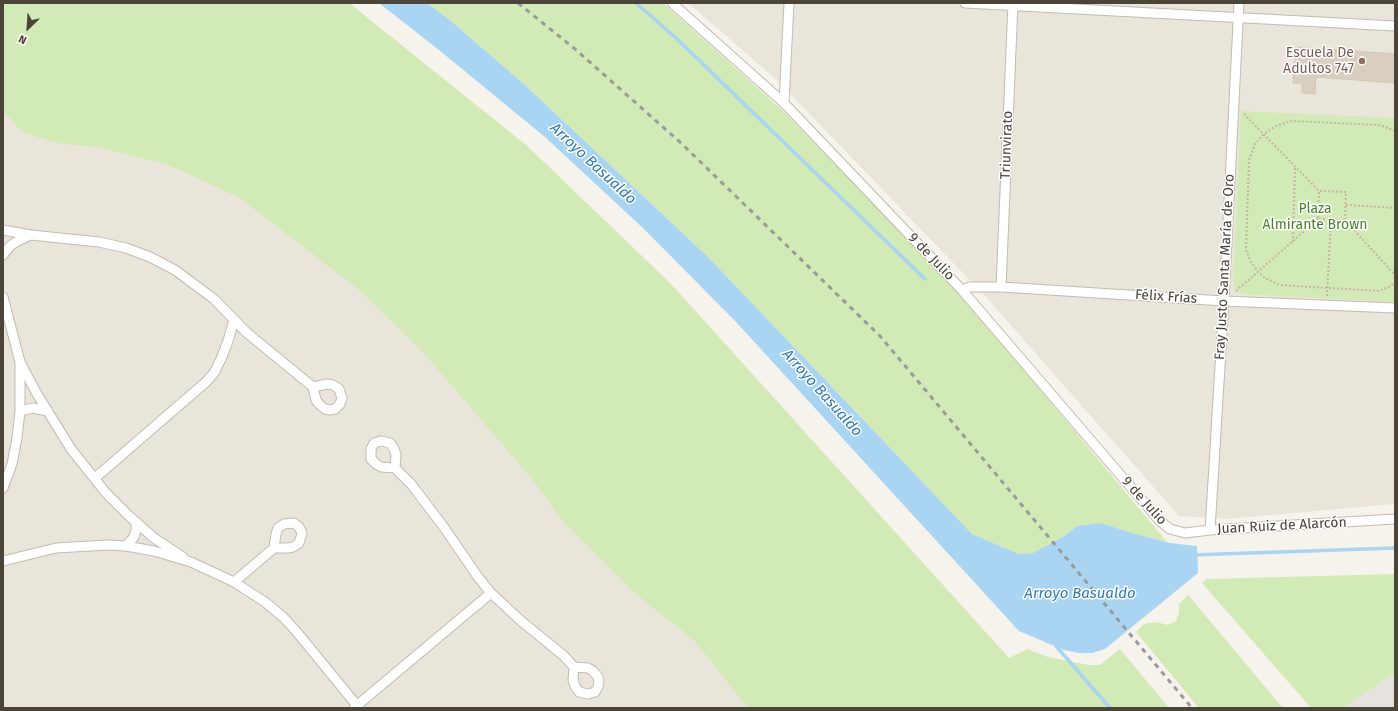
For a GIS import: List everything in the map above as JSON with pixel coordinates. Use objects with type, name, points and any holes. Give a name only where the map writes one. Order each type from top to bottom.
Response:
[{"type":"street","name":"9 de Julio","points":[[672,3],[784,103],[962,290],[1159,520],[1170,529]]},
{"type":"street","points":[[784,103],[789,3]]},
{"type":"street","points":[[966,3],[1013,4],[1395,26]]},
{"type":"street","name":"Fray Justo Santa María de Oro","points":[[1210,530],[1224,301],[1239,3]]},
{"type":"street","name":"Triunvirato","points":[[1001,287],[1013,4]]},
{"type":"street","points":[[3,230],[31,235],[98,242],[126,248],[150,257],[175,270],[194,283],[214,299],[246,332],[313,387]]},
{"type":"street","points":[[3,255],[10,246],[31,235]]},
{"type":"street","name":"Félix Frías","points":[[962,290],[970,286],[1001,287],[1224,301],[1395,308]]},
{"type":"street","points":[[3,297],[20,362],[20,411],[14,452],[3,488]]},
{"type":"street","points":[[95,478],[206,382],[214,373],[228,341],[234,320]]},
{"type":"street","points":[[20,362],[71,449],[106,493],[154,538],[191,562],[234,582],[265,602],[283,617],[357,707],[491,593]]},
{"type":"street","points":[[20,411],[33,408],[48,411]]},
{"type":"street","points":[[395,468],[424,500],[491,593],[520,620],[564,656],[574,667]]},
{"type":"street","name":"Juan Ruiz de Alarcón","points":[[1170,529],[1185,533],[1210,530],[1395,519]]},
{"type":"street","points":[[126,546],[134,537],[136,522]]},
{"type":"street","points":[[3,561],[56,548],[126,546],[154,551],[191,562]]},
{"type":"street","points":[[234,582],[274,548]]},
{"type":"path","points":[[1234,104],[1319,191],[1346,192],[1345,220]]},
{"type":"path","points":[[1395,131],[1380,125],[1291,121],[1276,126],[1264,134],[1255,144],[1249,160],[1246,250],[1251,262],[1258,272],[1280,285],[1378,291],[1395,283]]},
{"type":"path","points":[[1292,242],[1295,167]]},
{"type":"path","points":[[1318,219],[1319,191]]},
{"type":"path","points":[[1346,205],[1395,208]]},
{"type":"path","points":[[1224,301],[1318,219],[1345,220],[1395,275]]},
{"type":"path","points":[[1326,304],[1331,219]]},
{"type":"shaded area","points":[[3,3],[349,3],[526,145],[671,284],[1054,708],[3,708]]},
{"type":"shaded area","points":[[688,3],[1395,3],[1395,504],[1226,519],[1179,516],[986,297],[777,80]]},
{"type":"shaded area","points":[[1395,673],[1395,708],[1343,708]]},
{"type":"green space","points":[[3,3],[349,3],[526,145],[671,284],[1009,658],[1027,649],[1048,657],[1089,665],[1100,665],[1120,649],[1169,708],[748,708],[694,640],[632,591],[566,525],[532,479],[424,353],[362,292],[240,198],[169,165],[97,147],[56,143],[22,132],[3,111]]},
{"type":"green space","points":[[427,3],[663,3],[781,109],[949,280],[1167,542],[1101,523],[1077,526],[1063,537],[1033,553],[1019,554],[972,534],[708,257],[526,86],[451,21]]},
{"type":"green space","name":"Plaza Almirante Brown","points":[[1241,111],[1395,118],[1395,302],[1242,294],[1234,288]]},
{"type":"green space","points":[[1395,574],[1395,673],[1343,708],[1311,708],[1202,583],[1207,579]]},
{"type":"green space","points":[[1188,595],[1283,708],[1199,708],[1136,632],[1144,624],[1156,622],[1168,625],[1176,621],[1179,613],[1179,604]]},
{"type":"water","name":"Arroyo Basualdo","points":[[379,3],[427,3],[451,21],[526,86],[708,257],[972,534],[1019,554],[1033,553],[1063,537],[1077,526],[1101,523],[1170,543],[1197,546],[1198,573],[1105,649],[1092,653],[1079,653],[1064,650],[1019,631],[737,323],[644,229],[545,137]]},
{"type":"building","points":[[1296,47],[1395,54],[1395,83],[1316,77],[1315,94],[1302,93],[1302,83],[1293,83]]},
{"type":"waterway","points":[[636,3],[676,38],[925,279]]},
{"type":"waterway","name":"Arroyo Basualdo","points":[[1192,555],[1395,548]]},
{"type":"waterway","points":[[1056,646],[1110,708]]},
{"type":"railway","points":[[518,3],[575,49],[681,143],[880,336],[1192,708]]},
{"type":"place","name":"Escuela De Adultos 747","points":[[1362,61]]}]
